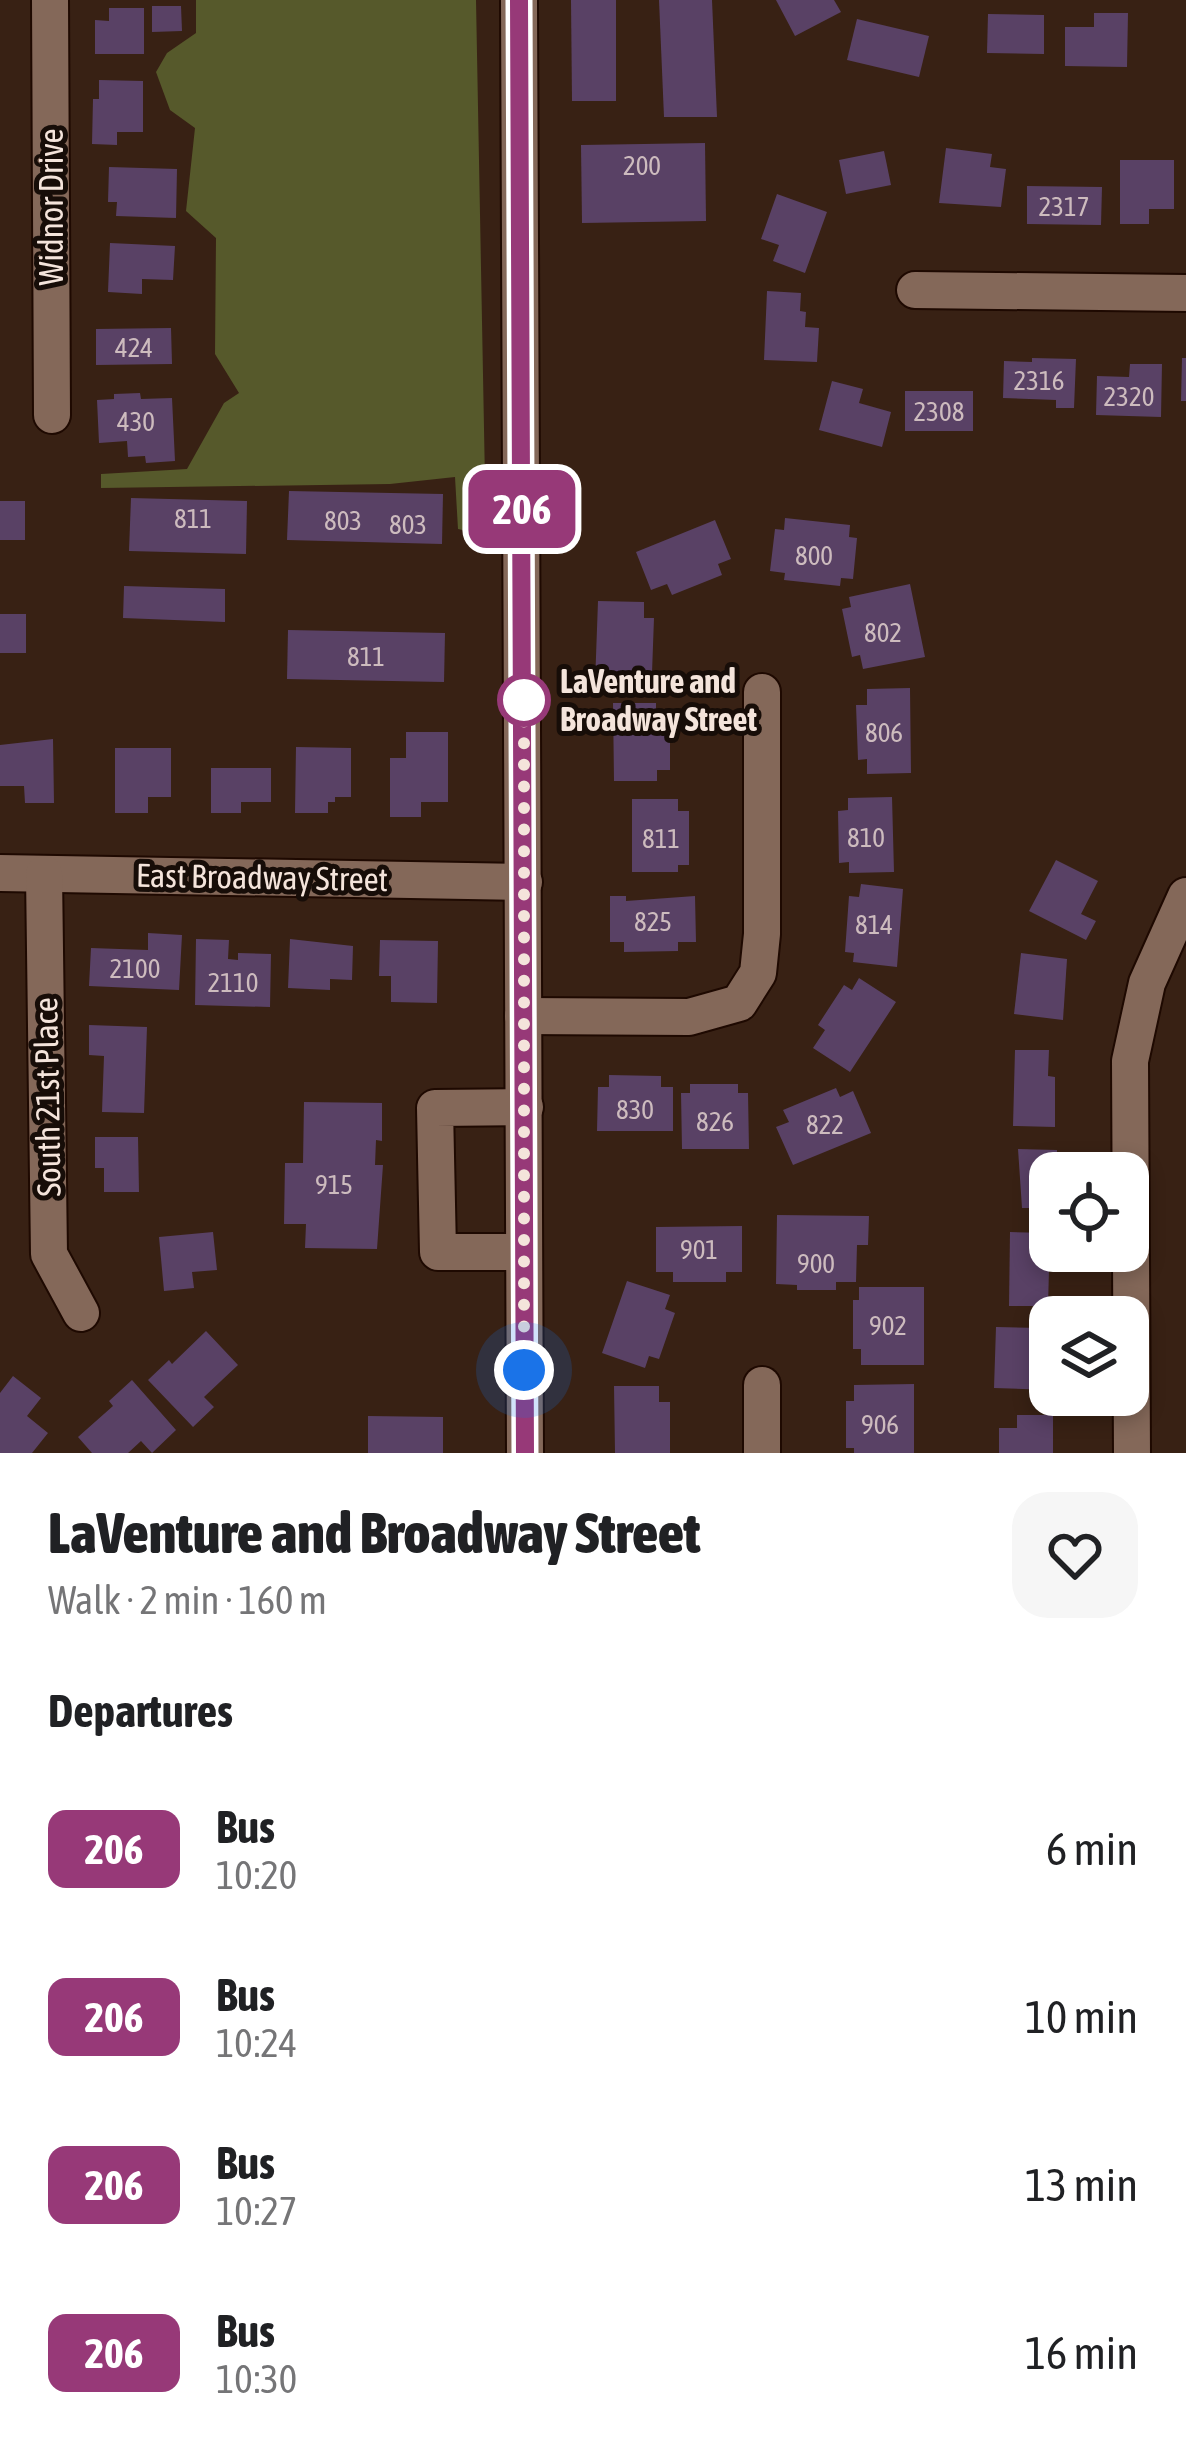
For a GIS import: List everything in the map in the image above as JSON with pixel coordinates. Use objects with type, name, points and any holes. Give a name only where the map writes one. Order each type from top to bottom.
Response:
[{"type":"street","name":"Widnor Drive","points":[[50,0],[52,415]]},
{"type":"street","points":[[519,0],[525,1453]]},
{"type":"street","points":[[915,290],[1186,292]]},
{"type":"street","points":[[523,1016],[689,1017],[739,1003],[758,973],[762,934],[762,692]]},
{"type":"street","name":"East Broadway Street","points":[[0,873],[524,882]]},
{"type":"street","name":"South 21st Place","points":[[44,874],[49,1254],[81,1312]]},
{"type":"street","points":[[1132,1453],[1130,1061],[1147,983],[1186,896]]},
{"type":"street","points":[[524,1252],[438,1252],[436,1108],[525,1107]]},
{"type":"street","points":[[762,1384],[762,1453]]},
{"type":"green space","points":[[196,0],[476,0],[486,535],[458,529],[455,477],[390,484],[101,488],[101,474],[187,469],[224,403],[239,393],[215,354],[216,238],[186,211],[195,128],[170,110],[156,72],[167,53],[196,33]]},
{"type":"building","points":[[571,0],[616,0],[616,101],[572,101]]},
{"type":"building","points":[[659,0],[712,0],[717,117],[664,117]]},
{"type":"building","points":[[776,0],[834,0],[841,12],[795,36]]},
{"type":"building","points":[[152,6],[181,6],[182,31],[152,32]]},
{"type":"building","points":[[109,8],[144,8],[144,54],[95,54],[95,20],[109,21]]},
{"type":"building","points":[[1094,13],[1128,13],[1127,67],[1065,66],[1065,27],[1094,27]]},
{"type":"building","points":[[988,14],[1044,15],[1044,54],[987,53]]},
{"type":"building","points":[[857,19],[929,36],[919,77],[847,60]]},
{"type":"building","points":[[99,80],[143,81],[143,132],[117,132],[117,145],[92,144],[93,99],[99,99]]},
{"type":"building","points":[[705,143],[706,221],[582,223],[581,145]]},
{"type":"building","points":[[946,148],[992,154],[990,167],[1006,169],[1001,207],[939,203]]},
{"type":"building","points":[[884,151],[891,185],[846,194],[839,160]]},
{"type":"building","points":[[1120,160],[1174,160],[1174,209],[1149,209],[1149,224],[1120,224]]},
{"type":"building","points":[[109,167],[177,169],[176,218],[116,216],[117,202],[108,202]]},
{"type":"building","points":[[1027,186],[1102,187],[1101,225],[1027,224]]},
{"type":"building","points":[[777,194],[827,212],[805,273],[773,261],[779,245],[761,239]]},
{"type":"building","points":[[110,243],[175,246],[173,280],[142,279],[142,294],[108,292]]},
{"type":"building","points":[[767,291],[801,293],[805,327],[819,328],[817,362],[764,360]]},
{"type":"building","points":[[171,328],[172,364],[96,365],[96,329]]},
{"type":"building","points":[[1032,358],[1076,359],[1074,408],[1056,408],[1056,400],[1003,398],[1004,361],[1032,362]]},
{"type":"building","points":[[1182,358],[1186,358],[1186,401],[1181,401]]},
{"type":"building","points":[[1130,364],[1162,364],[1161,417],[1096,415],[1097,376],[1129,377]]},
{"type":"building","points":[[832,381],[863,389],[859,403],[891,412],[882,447],[819,430]]},
{"type":"building","points":[[905,391],[973,391],[973,431],[905,431]]},
{"type":"building","points":[[140,393],[141,399],[172,398],[175,461],[146,463],[145,456],[128,457],[127,441],[99,443],[97,400]]},
{"type":"building","points":[[289,491],[443,494],[442,544],[287,540]]},
{"type":"building","points":[[131,498],[247,501],[246,554],[129,551]]},
{"type":"building","points":[[0,501],[25,501],[25,540],[0,540]]},
{"type":"building","points":[[785,518],[850,525],[849,537],[857,538],[853,579],[841,578],[840,586],[784,580],[785,573],[770,571],[775,529],[784,530]]},
{"type":"building","points":[[715,520],[731,559],[718,564],[722,575],[672,595],[667,584],[651,590],[636,552]]},
{"type":"building","points":[[910,584],[925,657],[863,669],[860,655],[852,657],[842,609],[851,607],[849,597]]},
{"type":"building","points":[[124,586],[225,589],[225,622],[123,618]]},
{"type":"building","points":[[598,601],[644,602],[644,618],[654,618],[652,673],[642,673],[642,685],[595,684]]},
{"type":"building","points":[[0,614],[26,614],[26,653],[0,653]]},
{"type":"building","points":[[288,630],[445,633],[444,682],[287,679]]},
{"type":"building","points":[[910,688],[911,773],[867,774],[867,759],[858,760],[856,705],[867,705],[867,689]]},
{"type":"building","points":[[613,703],[656,703],[656,715],[670,715],[670,770],[657,770],[657,781],[614,781]]},
{"type":"building","points":[[406,732],[448,732],[448,802],[421,802],[421,817],[390,817],[390,758],[406,758]]},
{"type":"building","points":[[53,739],[54,803],[25,803],[24,786],[0,786],[0,745]]},
{"type":"building","points":[[296,747],[351,748],[351,797],[335,797],[335,802],[328,802],[328,813],[295,813]]},
{"type":"building","points":[[115,748],[171,748],[171,797],[148,797],[148,813],[115,813]]},
{"type":"building","points":[[211,768],[271,768],[271,802],[241,802],[241,813],[211,813]]},
{"type":"building","points":[[892,797],[894,872],[849,873],[849,862],[839,863],[838,811],[848,810],[848,798]]},
{"type":"building","points":[[632,799],[678,799],[678,811],[689,811],[689,865],[678,865],[678,872],[632,872]]},
{"type":"building","points":[[1056,860],[1098,881],[1081,914],[1096,921],[1086,940],[1029,911]]},
{"type":"building","points":[[861,884],[903,889],[897,967],[853,962],[854,953],[845,952],[849,896],[859,897]]},
{"type":"building","points":[[610,896],[626,896],[626,901],[695,896],[696,942],[678,942],[678,951],[624,952],[624,942],[610,942]]},
{"type":"building","points":[[148,933],[182,935],[179,990],[89,986],[91,948],[148,950]]},
{"type":"building","points":[[196,939],[229,940],[228,959],[238,960],[238,953],[271,954],[270,1007],[195,1005]]},
{"type":"building","points":[[290,939],[353,946],[352,980],[330,979],[330,990],[288,988]]},
{"type":"building","points":[[380,940],[438,941],[437,1003],[391,1002],[391,976],[379,976]]},
{"type":"building","points":[[1021,953],[1067,959],[1063,1020],[1014,1014]]},
{"type":"building","points":[[859,978],[896,1002],[850,1072],[813,1048],[825,1030],[818,1025],[844,985],[852,990]]},
{"type":"building","points":[[89,1025],[147,1027],[144,1113],[102,1112],[104,1056],[89,1055]]},
{"type":"building","points":[[1015,1050],[1049,1050],[1048,1076],[1055,1077],[1055,1127],[1013,1126]]},
{"type":"building","points":[[609,1075],[661,1076],[661,1087],[673,1087],[673,1131],[597,1131],[598,1087],[609,1087]]},
{"type":"building","points":[[690,1084],[738,1084],[738,1093],[748,1093],[749,1149],[682,1149],[681,1093],[690,1093]]},
{"type":"building","points":[[836,1088],[840,1097],[853,1091],[871,1133],[793,1165],[776,1127],[789,1122],[783,1110]]},
{"type":"building","points":[[304,1102],[382,1103],[382,1141],[376,1140],[375,1165],[383,1165],[377,1249],[305,1248],[306,1224],[284,1224],[285,1163],[303,1163]]},
{"type":"building","points":[[95,1137],[138,1137],[139,1192],[104,1192],[104,1168],[95,1168]]},
{"type":"building","points":[[1018,1149],[1057,1150],[1029,1152],[1029,1208],[1022,1208]]},
{"type":"building","points":[[777,1215],[869,1216],[868,1245],[857,1245],[856,1282],[836,1282],[836,1290],[797,1290],[797,1285],[776,1284]]},
{"type":"building","points":[[742,1226],[742,1272],[726,1272],[726,1282],[673,1282],[673,1272],[656,1272],[656,1227]]},
{"type":"building","points":[[213,1232],[217,1270],[192,1272],[194,1288],[164,1291],[159,1237]]},
{"type":"building","points":[[1010,1232],[1029,1232],[1029,1272],[1049,1272],[1048,1296],[1029,1296],[1029,1306],[1009,1306]]},
{"type":"building","points":[[627,1281],[670,1295],[665,1309],[675,1313],[659,1359],[649,1356],[645,1368],[602,1353]]},
{"type":"building","points":[[859,1287],[924,1287],[924,1365],[861,1365],[861,1349],[853,1349],[853,1300],[859,1300]]},
{"type":"building","points":[[996,1327],[1029,1328],[1029,1389],[994,1388]]},
{"type":"building","points":[[206,1331],[238,1365],[204,1397],[214,1407],[193,1427],[148,1380]]},
{"type":"building","points":[[13,1376],[41,1398],[27,1416],[48,1433],[32,1453],[0,1453],[0,1393]]},
{"type":"building","points":[[132,1380],[176,1430],[152,1453],[141,1441],[128,1453],[92,1453],[78,1437],[113,1406],[109,1401]]},
{"type":"building","points":[[914,1384],[914,1453],[854,1453],[854,1448],[846,1448],[846,1401],[854,1401],[854,1385]]},
{"type":"building","points":[[614,1386],[659,1386],[659,1402],[670,1402],[670,1453],[615,1453]]},
{"type":"building","points":[[1017,1415],[1053,1416],[1053,1453],[999,1453],[999,1428],[1017,1428]]},
{"type":"building","points":[[368,1416],[443,1417],[443,1453],[368,1453]]},
{"type":"bus line","name":"206","points":[[519,0],[525,1453]]},
{"type":"place","name":"LaVenture and Broadway Street","points":[[524,700]]},
{"type":"route","points":[[524,700],[524,1370]]}]
